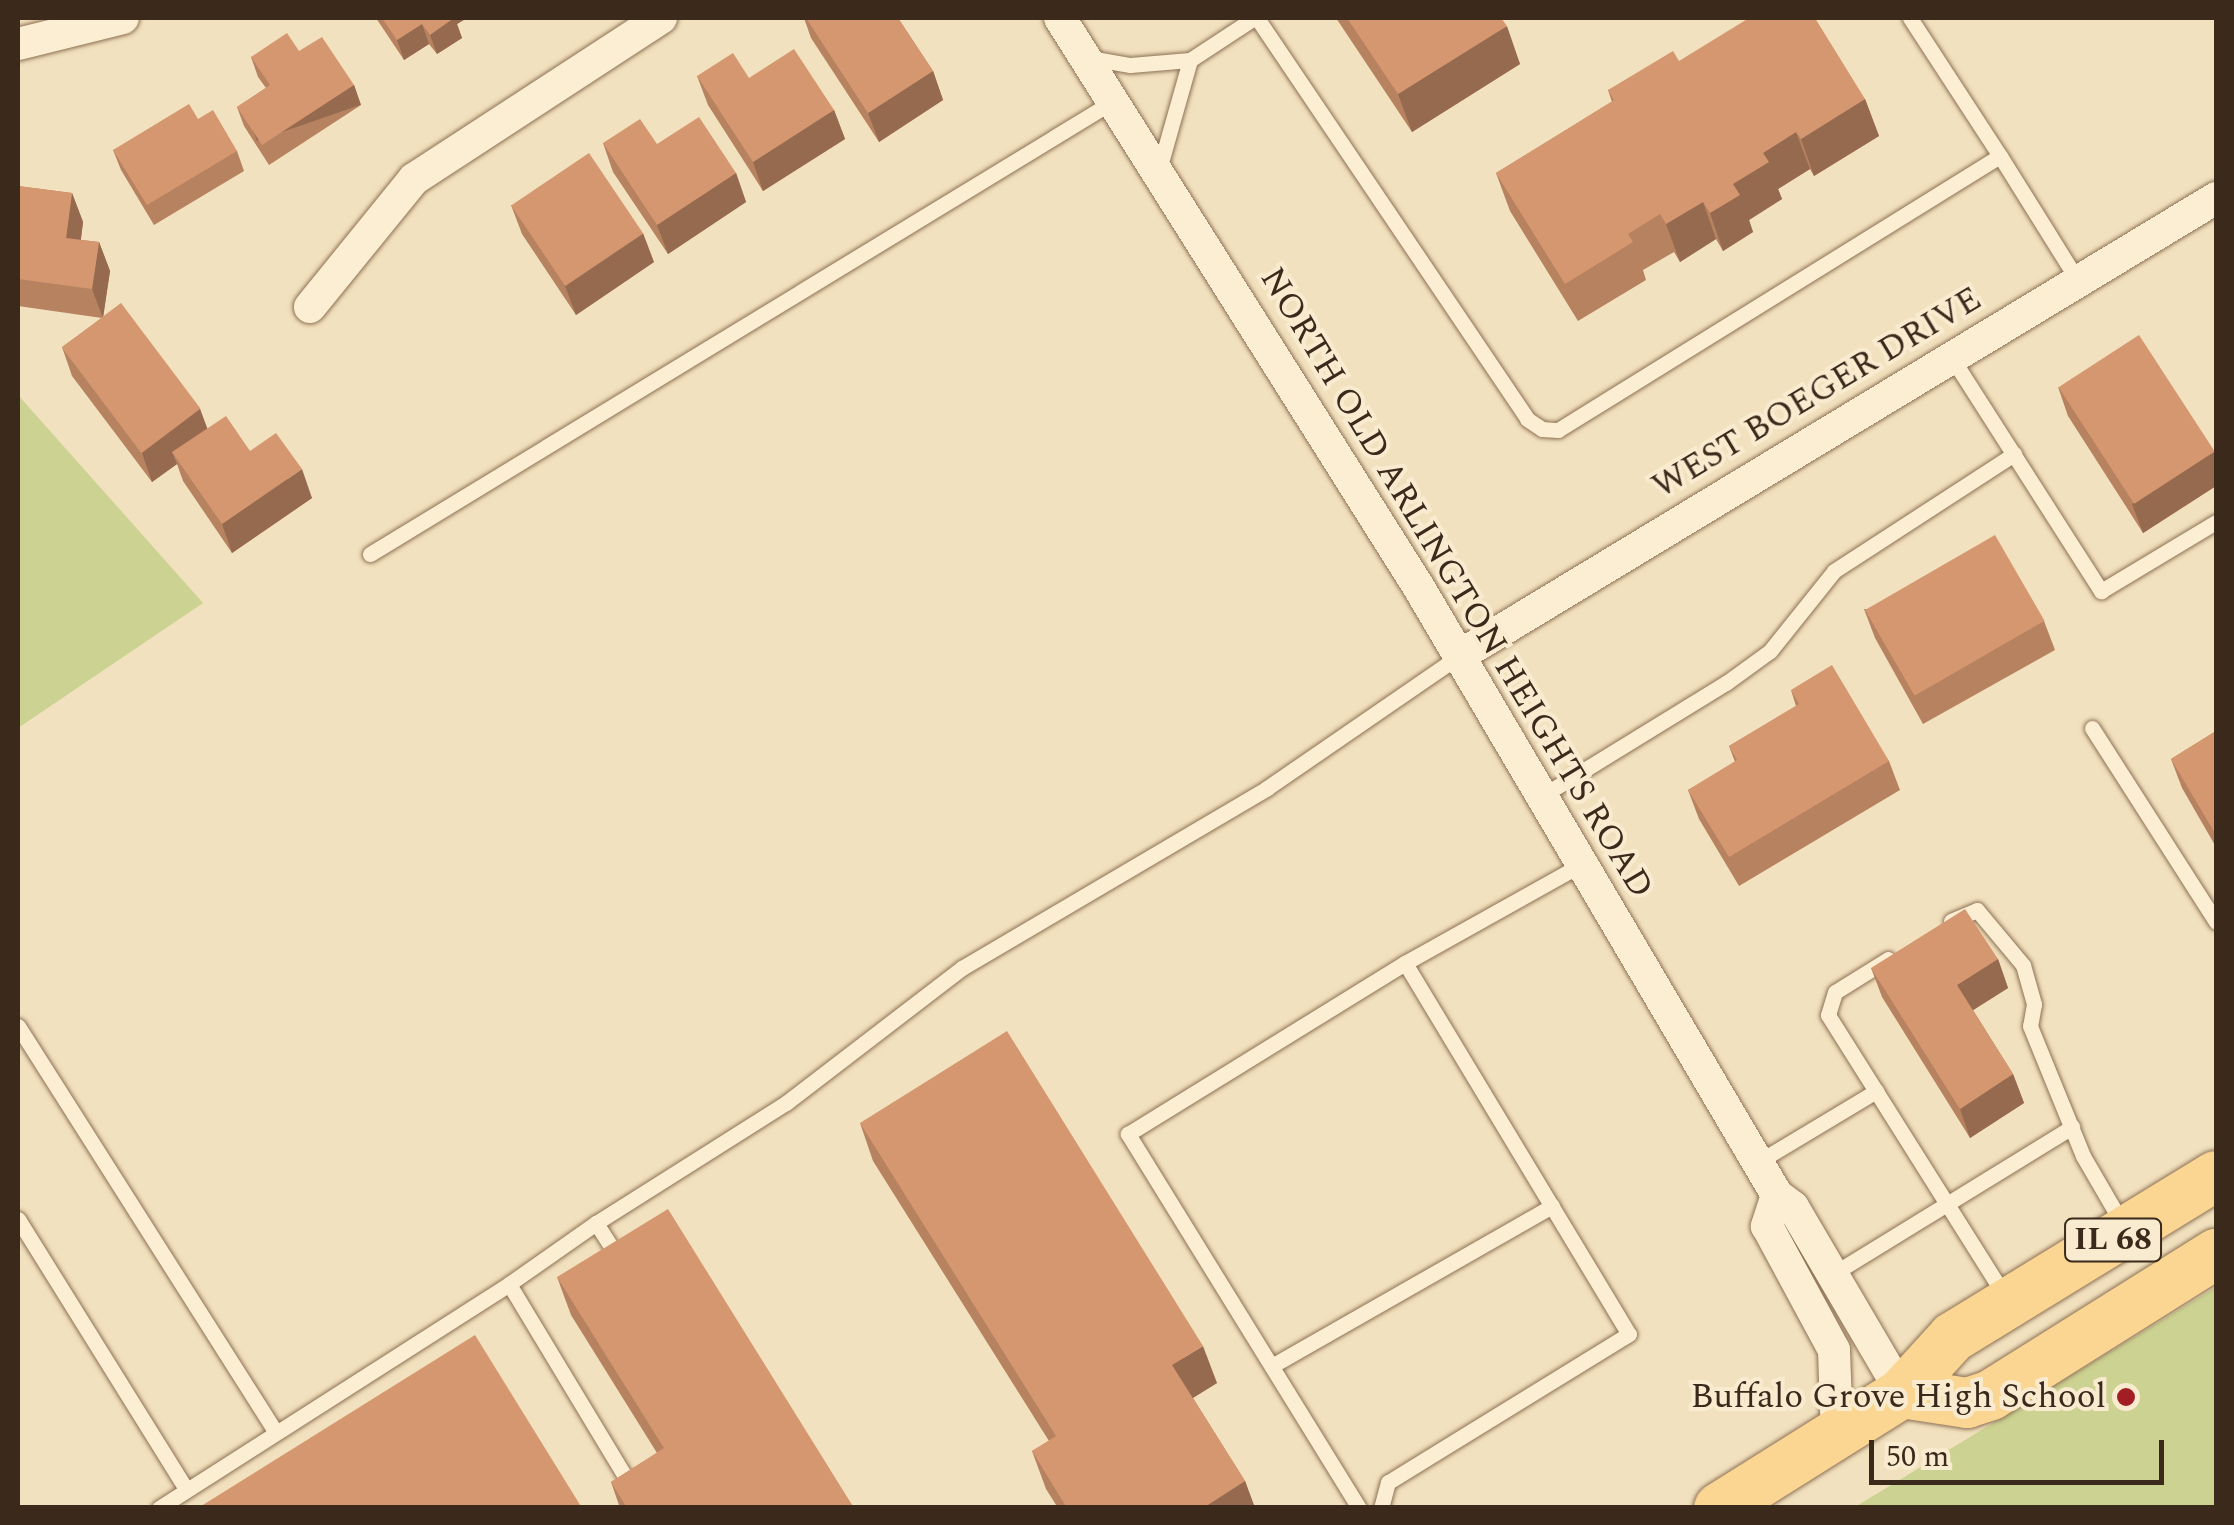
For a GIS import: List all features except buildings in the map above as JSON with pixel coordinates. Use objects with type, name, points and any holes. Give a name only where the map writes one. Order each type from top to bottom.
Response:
[{"type":"main road","name":"IL 68","points":[[1718,1508],[1902,1393],[1931,1355],[2009,1302],[2216,1176]]},
{"type":"main road","name":"IL 68","points":[[1902,1393],[1967,1403],[1991,1394],[2216,1254]]},
{"type":"street","points":[[18,44],[124,18]]},
{"type":"street","points":[[310,307],[414,179],[662,18]]},
{"type":"street","name":"NORTH OLD ARLINGTON HEIGHTS ROAD","points":[[1060,18],[1459,656],[1777,1195],[1793,1206],[1902,1393]]},
{"type":"street","name":"WEST BOEGER DRIVE","points":[[1459,656],[2216,198]]},
{"type":"street","points":[[1777,1195],[1767,1226],[1834,1350],[1837,1434]]},
{"type":"lane","points":[[1084,57],[1130,64],[1190,60],[1255,18],[1527,419],[1542,429],[1558,430],[2000,156]]},
{"type":"lane","points":[[1910,18],[2078,282]]},
{"type":"lane","points":[[1160,177],[1190,60]]},
{"type":"lane","points":[[370,554],[1112,102]]},
{"type":"lane","points":[[1952,358],[2101,591],[2216,522]]},
{"type":"lane","points":[[1542,796],[1770,652],[1834,570],[2014,454]]},
{"type":"lane","points":[[160,1508],[786,1103],[962,968],[1267,788],[1459,656]]},
{"type":"lane","points":[[2092,728],[2216,922]]},
{"type":"lane","points":[[1359,1508],[1275,1364],[1128,1134],[1405,964],[1582,864]]},
{"type":"lane","points":[[1933,932],[1977,910],[2002,936],[2022,966],[2034,1004],[2030,1026],[2072,1127],[2127,1231]]},
{"type":"lane","points":[[1900,952],[1835,992],[1828,1015],[2009,1302]]},
{"type":"lane","points":[[1381,1508],[1388,1482],[1629,1334],[1405,964]]},
{"type":"lane","points":[[18,1026],[276,1432]]},
{"type":"lane","points":[[1758,1162],[1876,1092]]},
{"type":"lane","points":[[1833,1274],[2072,1127]]},
{"type":"lane","points":[[1275,1364],[1552,1206]]},
{"type":"lane","points":[[18,1219],[186,1489]]},
{"type":"lane","points":[[596,1223],[628,1273]]},
{"type":"lane","points":[[508,1284],[644,1508]]},
{"type":"green space","points":[[18,395],[203,603],[18,728]]},
{"type":"green space","name":"Buffalo Grove High School","points":[[2216,1287],[2216,1507],[1855,1507]]},
{"type":"place","name":"Buffalo Grove High School","points":[[2126,1397]]}]
